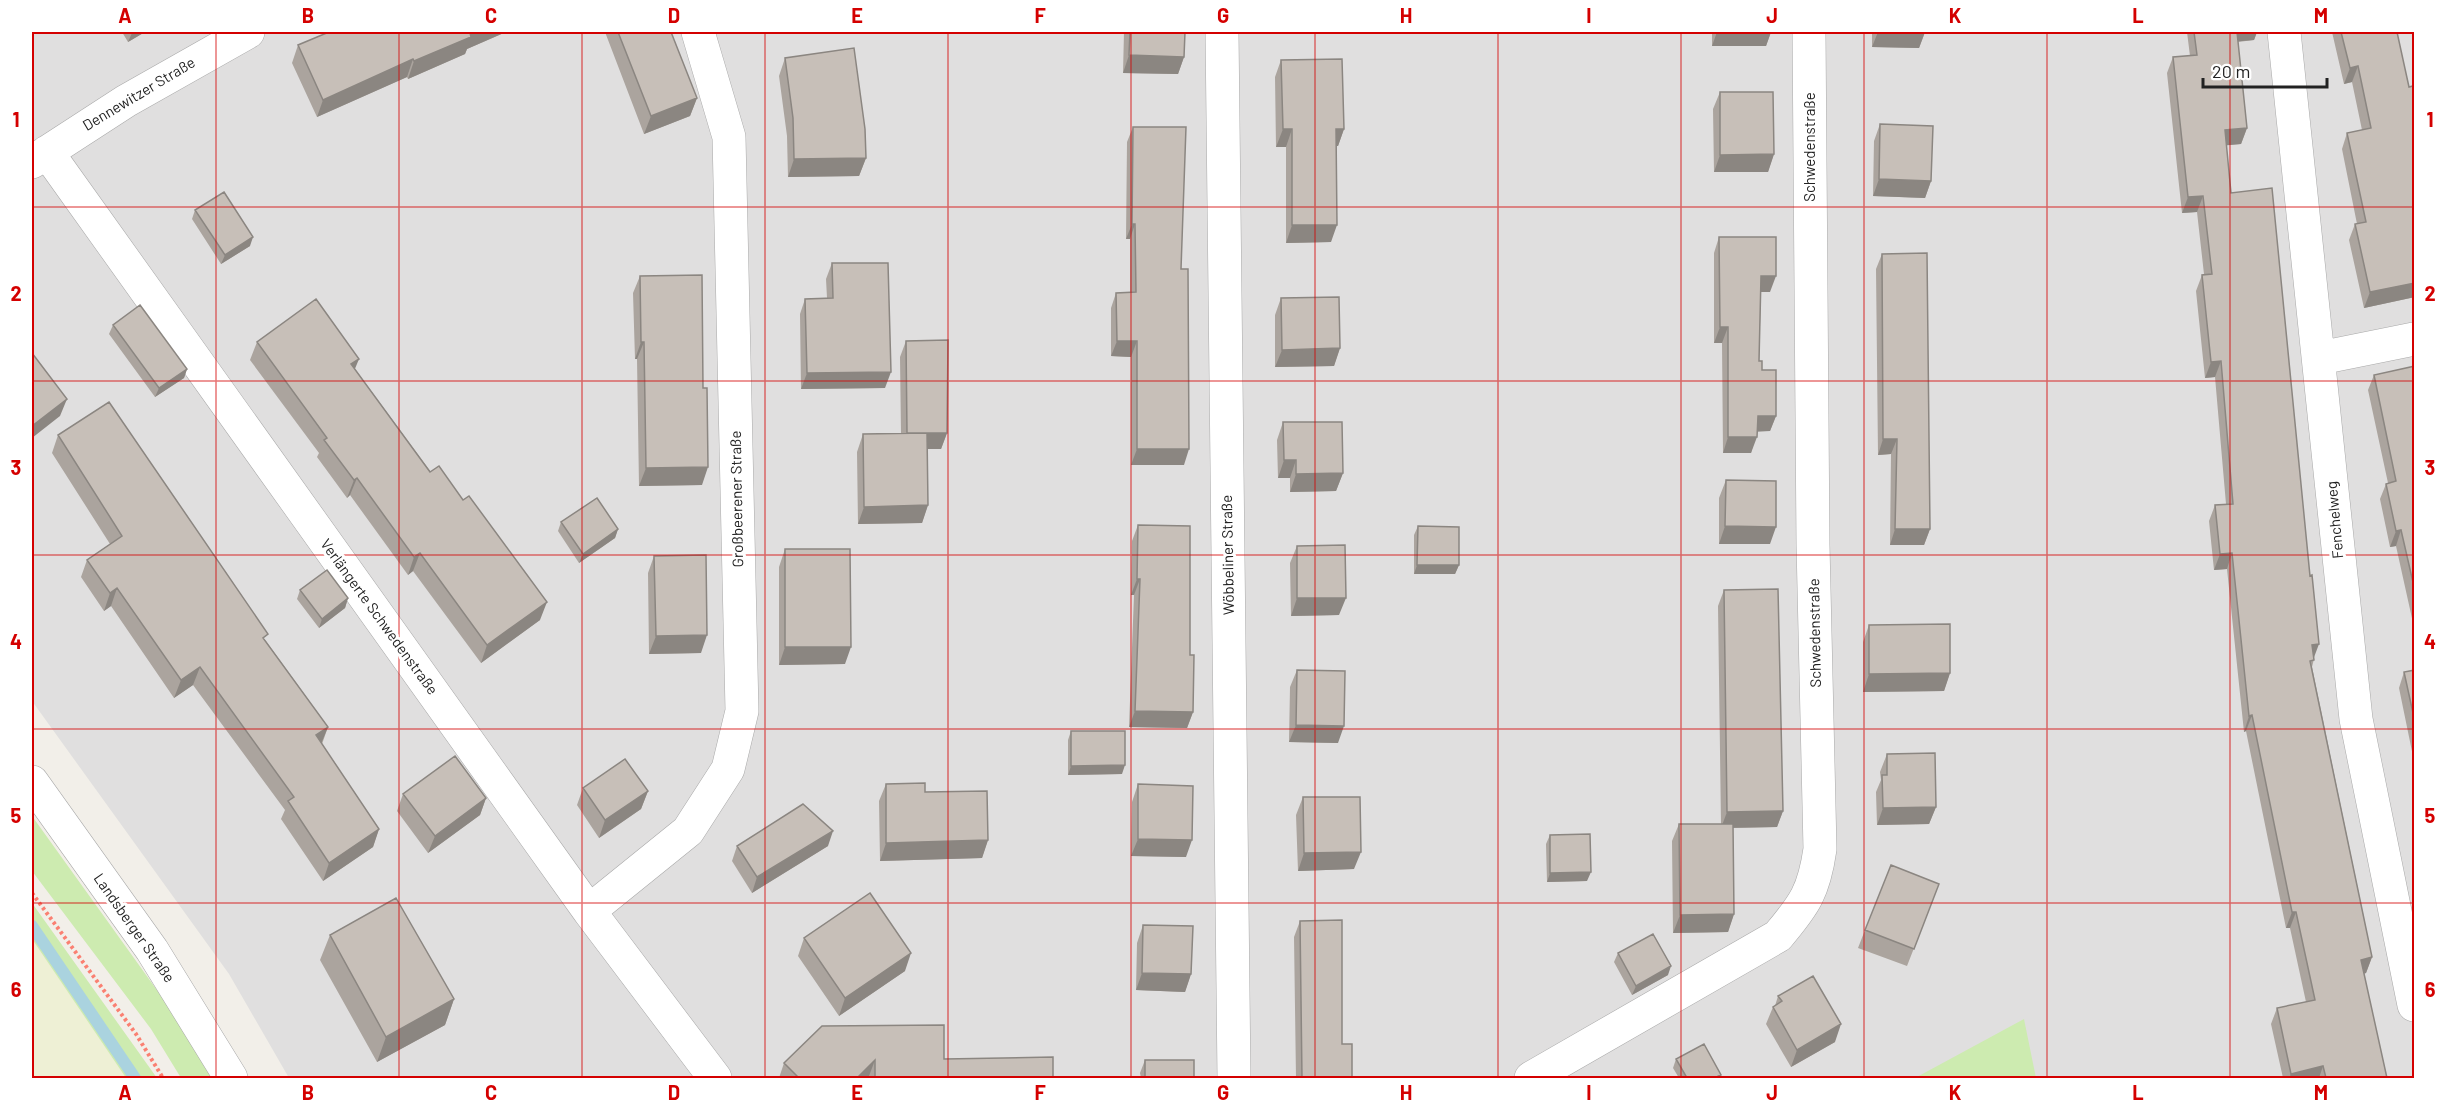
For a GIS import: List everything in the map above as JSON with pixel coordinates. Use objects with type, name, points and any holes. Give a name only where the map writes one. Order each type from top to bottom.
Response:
[{"type":"street","name":"Dennewitzer Straße","points":[[39,157],[126,101],[248,32]]},
{"type":"street","name":"Großbeerener Straße","points":[[589,911],[688,831],[728,768],[742,711],[729,137],[698,32]]},
{"type":"street","name":"Wöbbeliner Straße","points":[[1222,32],[1234,1078]]},
{"type":"street","name":"Schwedenstraße","points":[[1531,1078],[1778,936],[1800,910],[1815,882],[1820,849],[1813,545],[1809,32]]},
{"type":"street","name":"Fenchelweg","points":[[2284,32],[2320,358],[2356,719],[2415,1005]]},
{"type":"street","name":"Verlängerte Schwedenstraße","points":[[39,157],[589,911],[715,1078]]},
{"type":"street","points":[[2320,358],[2415,339]]},
{"type":"street","name":"Landsberger Straße","points":[[32,782],[152,950],[231,1078]]},
{"type":"path","points":[[32,893],[136,1034],[163,1078]]},
{"type":"shaded area","points":[[32,32],[2414,32],[2414,1078],[289,1078],[229,974],[32,701]]},
{"type":"green space","points":[[32,816],[182,1025],[214,1078],[181,1078],[151,1029],[32,871]]},
{"type":"green space","points":[[32,903],[157,1078],[126,1078],[32,939]]},
{"type":"green space","points":[[32,939],[126,1078],[32,1078]]},
{"type":"green space","points":[[2024,1019],[2036,1078],[1915,1078]]},
{"type":"building","points":[[329,32],[472,32],[471,37],[414,61],[413,59],[323,100],[298,45]]},
{"type":"building","points":[[618,32],[671,32],[697,98],[651,116]]},
{"type":"building","points":[[1130,32],[1185,32],[1184,57],[1129,55]]},
{"type":"building","points":[[2194,32],[2237,32],[2247,128],[2225,130],[2231,193],[2272,188],[2310,576],[2312,575],[2319,644],[2312,645],[2314,660],[2310,661],[2372,957],[2361,960],[2387,1078],[2326,1078],[2323,1066],[2291,1074],[2277,1008],[2315,1000],[2296,912],[2292,912],[2252,715],[2249,716],[2232,553],[2220,554],[2215,505],[2233,504],[2221,361],[2211,362],[2202,275],[2212,274],[2203,196],[2188,197],[2173,57],[2197,55]]},
{"type":"building","points":[[2341,32],[2397,32],[2409,87],[2413,86],[2415,93],[2415,283],[2370,292],[2355,224],[2366,222],[2347,133],[2371,128],[2358,66],[2350,68]]},
{"type":"building","points":[[854,48],[865,129],[866,158],[794,159],[793,118],[785,58]]},
{"type":"building","points":[[1342,59],[1344,129],[1336,129],[1337,225],[1292,225],[1292,129],[1283,129],[1281,60]]},
{"type":"building","points":[[1720,92],[1773,92],[1774,154],[1720,155]]},
{"type":"building","points":[[1880,124],[1933,126],[1931,181],[1879,179]]},
{"type":"building","points":[[1133,127],[1186,127],[1181,269],[1188,269],[1189,449],[1137,449],[1137,341],[1117,341],[1116,293],[1136,292],[1135,224],[1132,224]]},
{"type":"building","points":[[224,192],[253,237],[225,255],[195,210]]},
{"type":"building","points":[[1719,237],[1776,237],[1776,276],[1761,276],[1759,361],[1762,361],[1762,370],[1776,370],[1776,416],[1758,416],[1757,437],[1728,437],[1728,327],[1720,327]]},
{"type":"building","points":[[1927,253],[1930,529],[1895,529],[1897,439],[1883,439],[1882,254]]},
{"type":"building","points":[[832,263],[888,263],[891,372],[807,373],[805,299],[833,298]]},
{"type":"building","points":[[702,275],[703,388],[707,388],[708,467],[646,468],[644,342],[641,342],[640,276]]},
{"type":"building","points":[[1339,297],[1340,348],[1282,350],[1281,298]]},
{"type":"building","points":[[316,299],[359,359],[351,364],[430,472],[439,466],[463,500],[469,496],[547,602],[487,645],[420,553],[414,557],[357,478],[354,480],[324,440],[327,438],[257,342]]},
{"type":"building","points":[[140,305],[187,369],[159,388],[113,325]]},
{"type":"building","points":[[948,340],[947,433],[907,433],[906,341]]},
{"type":"building","points":[[32,353],[67,399],[32,426]]},
{"type":"building","points":[[2415,366],[2415,591],[2401,530],[2396,531],[2386,484],[2396,481],[2374,375]]},
{"type":"building","points":[[109,402],[268,634],[263,638],[328,727],[316,735],[379,829],[329,863],[288,801],[294,797],[200,667],[181,680],[117,588],[110,593],[87,560],[122,536],[58,435]]},
{"type":"building","points":[[1283,422],[1342,422],[1343,473],[1296,474],[1296,460],[1284,460]]},
{"type":"building","points":[[927,433],[928,505],[864,507],[863,434]]},
{"type":"building","points":[[1726,480],[1776,481],[1776,527],[1725,526]]},
{"type":"building","points":[[597,498],[618,529],[583,554],[561,522]]},
{"type":"building","points":[[1138,525],[1190,526],[1190,655],[1194,655],[1193,712],[1135,711],[1140,579],[1137,579]]},
{"type":"building","points":[[1418,526],[1459,527],[1459,565],[1417,565]]},
{"type":"building","points":[[1345,545],[1346,598],[1297,598],[1297,546]]},
{"type":"building","points":[[785,549],[850,549],[851,647],[785,647]]},
{"type":"building","points":[[706,555],[707,635],[656,636],[654,556]]},
{"type":"building","points":[[327,570],[348,598],[322,619],[300,590]]},
{"type":"building","points":[[1778,589],[1783,811],[1727,812],[1724,590]]},
{"type":"building","points":[[1950,624],[1950,673],[1869,674],[1869,625]]},
{"type":"building","points":[[1297,670],[1345,671],[1344,726],[1296,725]]},
{"type":"building","points":[[2415,670],[2415,722],[2404,672]]},
{"type":"building","points":[[1071,731],[1125,731],[1125,765],[1071,766]]},
{"type":"building","points":[[1935,753],[1936,807],[1883,808],[1882,775],[1887,775],[1887,754]]},
{"type":"building","points":[[455,756],[486,798],[435,836],[403,794]]},
{"type":"building","points":[[625,759],[648,791],[605,820],[583,788]]},
{"type":"building","points":[[925,783],[925,792],[987,791],[988,840],[886,843],[886,784]]},
{"type":"building","points":[[1138,784],[1193,786],[1192,840],[1138,839]]},
{"type":"building","points":[[1303,797],[1360,797],[1361,852],[1304,853]]},
{"type":"building","points":[[803,804],[833,831],[757,877],[737,846]]},
{"type":"building","points":[[1679,824],[1733,824],[1734,914],[1680,915]]},
{"type":"building","points":[[1590,834],[1591,872],[1550,873],[1550,835]]},
{"type":"building","points":[[1891,865],[1939,884],[1914,949],[1865,930]]},
{"type":"building","points":[[870,893],[911,953],[845,998],[804,938]]},
{"type":"building","points":[[396,898],[454,999],[386,1037],[330,935]]},
{"type":"building","points":[[1342,920],[1342,1044],[1352,1044],[1352,1078],[1302,1078],[1300,921]]},
{"type":"building","points":[[1143,925],[1193,926],[1191,974],[1142,973]]},
{"type":"building","points":[[1653,934],[1671,966],[1636,986],[1618,953]]},
{"type":"building","points":[[1813,976],[1841,1024],[1797,1050],[1773,1007],[1782,1001],[1778,996]]},
{"type":"building","points":[[944,1025],[944,1059],[1053,1057],[1053,1078],[875,1078],[875,1060],[857,1078],[799,1078],[784,1063],[822,1026]]},
{"type":"building","points":[[1704,1044],[1721,1075],[1714,1078],[1687,1078],[1676,1059]]},
{"type":"building","points":[[1145,1060],[1194,1060],[1194,1078],[1145,1078]]},
{"type":"waterway","points":[[32,926],[135,1078]]}]
